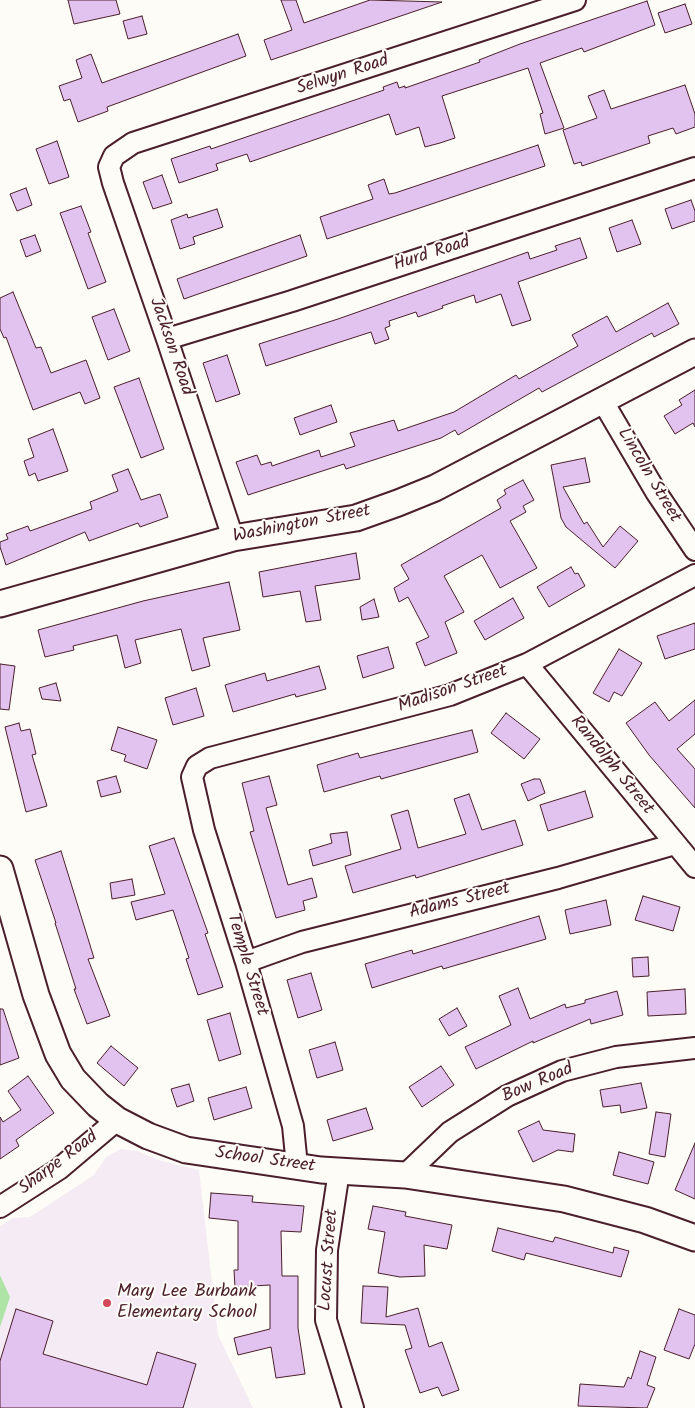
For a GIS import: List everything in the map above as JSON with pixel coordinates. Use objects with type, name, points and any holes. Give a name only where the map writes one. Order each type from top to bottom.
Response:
[{"type":"street","name":"Selwyn Road","points":[[114,156],[133,143],[576,0]]},
{"type":"street","name":"Jackson Road","points":[[114,156],[109,167],[113,183],[168,339],[233,538]]},
{"type":"street","name":"Hurd Road","points":[[168,339],[292,301],[695,168]]},
{"type":"street","name":"Washington Street","points":[[0,604],[233,538],[356,518],[398,503],[435,488],[695,352]]},
{"type":"street","name":"Lincoln Street","points":[[602,400],[656,492],[695,550]]},
{"type":"street","name":"Madison Street","points":[[197,766],[210,758],[450,695],[527,664],[695,575]]},
{"type":"street","name":"Randolph Street","points":[[527,664],[695,867]]},
{"type":"street","name":"Temple Street","points":[[197,766],[192,777],[204,830],[246,962],[292,1126],[297,1166]]},
{"type":"street","name":"Adams Street","points":[[246,962],[302,942],[558,878],[675,844]]},
{"type":"street","name":"School Street","points":[[0,868],[36,995],[58,1054],[73,1079],[98,1105],[117,1120],[148,1136],[186,1150],[339,1171],[405,1175],[598,1206],[695,1238]]},
{"type":"street","name":"Bow Road","points":[[405,1175],[450,1132],[506,1096],[562,1071],[616,1057],[695,1048]]},
{"type":"street","name":"Sharpe Road","points":[[0,1207],[59,1168],[117,1120]]},
{"type":"street","name":"Locust Street","points":[[339,1171],[327,1250],[326,1320],[358,1407]]},
{"type":"shaded area","name":"Mary Lee Burbank Elementary School","points":[[121,1149],[137,1151],[158,1160],[199,1170],[218,1335],[253,1408],[0,1408],[0,1226],[13,1218],[30,1217],[94,1175],[106,1157]]},
{"type":"green space","points":[[0,1275],[10,1297],[0,1327]]},
{"type":"building","points":[[68,0],[116,0],[120,14],[74,24]]},
{"type":"building","points":[[281,0],[296,0],[304,23],[370,0],[442,2],[271,60],[264,40],[292,30]]},
{"type":"building","points":[[647,1],[655,25],[584,52],[582,48],[540,63],[564,128],[545,134],[540,114],[543,113],[528,68],[442,96],[455,138],[440,143],[425,147],[419,127],[396,135],[389,114],[250,162],[247,154],[216,164],[218,170],[179,183],[171,159],[210,146],[211,149],[384,90],[383,87],[397,82],[399,88],[405,86],[405,88],[480,62],[479,60],[520,44]]},
{"type":"building","points":[[685,4],[692,24],[665,33],[658,13]]},
{"type":"building","points":[[142,16],[147,34],[128,39],[123,21]]},
{"type":"building","points":[[238,34],[246,56],[107,107],[108,111],[78,122],[70,99],[64,101],[59,86],[82,78],[76,60],[91,54],[102,83]]},
{"type":"building","points":[[685,85],[695,114],[695,127],[676,134],[673,128],[648,136],[650,143],[582,166],[581,162],[574,164],[563,130],[597,118],[588,96],[604,90],[611,109]]},
{"type":"building","points":[[57,141],[69,177],[49,184],[36,149]]},
{"type":"building","points":[[538,145],[545,166],[327,239],[320,217],[373,199],[368,185],[384,179],[389,194],[395,193]]},
{"type":"building","points":[[162,175],[172,203],[153,209],[143,182]]},
{"type":"building","points":[[26,188],[32,205],[17,211],[10,194]]},
{"type":"building","points":[[691,200],[695,211],[695,221],[672,229],[665,209]]},
{"type":"building","points":[[81,206],[91,232],[88,233],[106,282],[88,289],[60,213]]},
{"type":"building","points":[[217,209],[223,227],[193,237],[195,244],[180,249],[171,220],[187,214],[188,218]]},
{"type":"building","points":[[632,220],[641,244],[617,252],[609,228]]},
{"type":"building","points":[[35,235],[41,251],[26,257],[20,240]]},
{"type":"building","points":[[300,235],[307,256],[184,299],[177,279]]},
{"type":"building","points":[[580,238],[587,258],[518,282],[531,320],[512,326],[501,294],[476,303],[474,295],[418,317],[416,312],[389,321],[390,326],[385,328],[389,339],[375,344],[371,332],[266,366],[259,344],[338,319],[528,252],[530,259],[557,250],[555,246]]},
{"type":"building","points":[[13,292],[36,348],[41,347],[51,373],[86,360],[100,398],[85,404],[80,392],[33,410],[6,337],[4,338],[0,329],[0,298]]},
{"type":"building","points":[[668,303],[679,324],[654,337],[652,333],[542,392],[539,388],[458,435],[455,430],[441,438],[346,469],[344,464],[248,495],[236,462],[257,455],[261,465],[271,462],[272,466],[319,450],[321,457],[355,446],[350,433],[394,420],[398,431],[454,412],[516,375],[519,379],[578,346],[572,335],[607,316],[616,332]]},
{"type":"building","points":[[114,309],[130,351],[108,360],[92,317]]},
{"type":"building","points":[[227,355],[240,394],[216,402],[203,363]]},
{"type":"building","points":[[139,378],[164,449],[141,458],[114,387]]},
{"type":"building","points":[[695,390],[695,427],[693,423],[675,434],[664,416],[682,405],[679,400]]},
{"type":"building","points":[[331,405],[337,422],[300,435],[294,418]]},
{"type":"building","points":[[53,429],[68,471],[38,481],[35,473],[29,476],[24,461],[34,457],[28,439]]},
{"type":"building","points":[[585,458],[590,482],[563,487],[584,524],[587,522],[603,547],[620,526],[638,541],[615,568],[566,527],[561,518],[551,465]]},
{"type":"building","points":[[128,469],[141,500],[160,494],[168,517],[140,527],[138,523],[89,541],[85,532],[6,565],[0,542],[8,539],[6,534],[28,526],[30,531],[92,509],[90,502],[118,491],[112,475]]},
{"type":"building","points":[[523,480],[534,500],[523,506],[526,512],[510,521],[537,568],[500,588],[482,555],[444,576],[464,612],[445,622],[457,653],[425,666],[416,643],[429,637],[408,597],[399,602],[394,588],[409,579],[401,565],[501,508],[497,500],[506,494],[504,490]]},
{"type":"building","points":[[356,553],[360,579],[315,586],[321,620],[306,622],[300,591],[263,597],[259,572]]},
{"type":"building","points":[[571,567],[575,574],[578,573],[585,586],[549,607],[537,587]]},
{"type":"building","points":[[229,582],[240,630],[203,638],[210,666],[192,671],[181,629],[135,640],[141,663],[125,668],[117,635],[73,646],[74,650],[45,657],[38,630],[143,601]]},
{"type":"building","points":[[513,598],[524,618],[485,640],[474,621]]},
{"type":"building","points":[[374,599],[379,617],[362,620],[360,607]]},
{"type":"building","points":[[695,623],[695,649],[665,659],[657,636]]},
{"type":"building","points":[[388,647],[394,668],[363,678],[357,656]]},
{"type":"building","points":[[619,649],[642,663],[622,696],[614,692],[609,702],[593,693]]},
{"type":"building","points":[[0,664],[15,666],[9,710],[0,709]]},
{"type":"building","points":[[319,666],[326,689],[296,697],[295,694],[233,712],[225,685],[265,673],[267,681]]},
{"type":"building","points":[[56,683],[61,701],[42,699],[39,688]]},
{"type":"building","points":[[196,688],[204,716],[173,725],[165,698]]},
{"type":"building","points":[[695,700],[695,734],[677,749],[695,769],[695,808],[649,755],[626,723],[655,702],[669,721]]},
{"type":"building","points":[[506,713],[540,739],[524,759],[491,733]]},
{"type":"building","points":[[19,723],[21,731],[30,729],[36,754],[32,755],[47,806],[26,812],[5,727]]},
{"type":"building","points":[[118,727],[157,740],[147,769],[124,761],[126,755],[111,750]]},
{"type":"building","points":[[472,730],[478,752],[381,779],[380,776],[324,792],[317,765],[358,753],[360,758]]},
{"type":"building","points":[[116,776],[121,792],[101,797],[97,781]]},
{"type":"building","points":[[269,776],[277,805],[266,808],[288,885],[312,878],[317,897],[303,901],[305,910],[276,918],[250,832],[254,831],[242,783]]},
{"type":"building","points":[[534,779],[540,779],[545,793],[528,801],[521,784]]},
{"type":"building","points":[[585,791],[593,817],[548,831],[540,805]]},
{"type":"building","points":[[469,794],[482,830],[515,820],[523,845],[416,878],[415,875],[353,893],[345,866],[401,849],[391,815],[408,810],[418,848],[466,834],[454,799]]},
{"type":"building","points":[[347,832],[351,855],[313,866],[309,850],[332,843],[330,834]]},
{"type":"building","points":[[174,838],[208,933],[205,934],[223,987],[198,995],[186,959],[189,958],[173,910],[136,920],[131,902],[165,894],[149,846]]},
{"type":"building","points":[[61,851],[94,958],[88,959],[110,1016],[87,1024],[74,989],[76,989],[35,860]]},
{"type":"building","points":[[132,879],[135,895],[112,899],[110,883]]},
{"type":"building","points":[[643,896],[680,907],[673,931],[635,920]]},
{"type":"building","points":[[606,900],[611,925],[570,934],[565,910]]},
{"type":"building","points":[[539,916],[546,939],[443,969],[442,966],[372,988],[365,964],[412,950],[413,954]]},
{"type":"building","points":[[648,957],[649,976],[633,977],[632,958]]},
{"type":"building","points":[[311,973],[322,1010],[298,1018],[287,980]]},
{"type":"building","points":[[518,988],[530,1019],[565,1004],[566,1008],[585,1003],[585,1000],[617,991],[623,1015],[591,1024],[590,1019],[533,1043],[533,1041],[476,1069],[465,1047],[511,1025],[499,996]]},
{"type":"building","points":[[685,989],[686,1014],[648,1016],[647,992]]},
{"type":"building","points":[[457,1008],[467,1026],[449,1036],[439,1019]]},
{"type":"building","points":[[0,1009],[3,1009],[19,1058],[0,1065]]},
{"type":"building","points":[[230,1013],[241,1054],[219,1061],[207,1020]]},
{"type":"building","points":[[335,1042],[343,1070],[317,1078],[309,1050]]},
{"type":"building","points":[[111,1046],[138,1068],[124,1086],[97,1063]]},
{"type":"building","points":[[441,1066],[454,1085],[422,1107],[409,1087]]},
{"type":"building","points":[[28,1076],[54,1113],[16,1140],[19,1146],[0,1159],[0,1117],[3,1122],[21,1110],[8,1091]]},
{"type":"building","points":[[641,1083],[647,1108],[621,1113],[620,1105],[603,1107],[600,1090]]},
{"type":"building","points":[[189,1084],[194,1101],[177,1107],[171,1089]]},
{"type":"building","points":[[246,1087],[252,1108],[214,1120],[208,1098]]},
{"type":"building","points":[[366,1108],[373,1129],[333,1141],[327,1120]]},
{"type":"building","points":[[656,1112],[671,1114],[665,1157],[649,1154]]},
{"type":"building","points":[[539,1121],[543,1130],[575,1134],[573,1152],[558,1150],[533,1162],[518,1131]]},
{"type":"building","points":[[695,1143],[695,1199],[675,1190]]},
{"type":"building","points":[[619,1152],[654,1162],[648,1184],[613,1175]]},
{"type":"building","points":[[211,1193],[253,1196],[252,1202],[304,1206],[301,1232],[281,1231],[282,1276],[298,1276],[298,1328],[305,1374],[276,1378],[271,1347],[238,1355],[234,1338],[270,1329],[270,1285],[235,1287],[234,1270],[238,1270],[238,1221],[209,1218]]},
{"type":"building","points":[[373,1206],[406,1212],[405,1216],[452,1225],[447,1249],[424,1245],[425,1276],[400,1277],[378,1273],[385,1232],[368,1229]]},
{"type":"building","points":[[498,1228],[553,1242],[555,1237],[613,1253],[614,1247],[629,1251],[621,1277],[526,1253],[524,1260],[492,1251]]},
{"type":"building","points":[[363,1286],[388,1287],[386,1317],[418,1308],[429,1347],[442,1342],[459,1390],[442,1396],[438,1387],[420,1393],[405,1350],[412,1348],[405,1325],[361,1323]]},
{"type":"building","points":[[16,1309],[53,1321],[43,1354],[147,1385],[157,1352],[196,1364],[183,1408],[0,1408],[0,1361]]},
{"type":"building","points":[[679,1309],[695,1315],[695,1344],[689,1359],[664,1350]]},
{"type":"building","points":[[640,1351],[656,1357],[647,1385],[655,1388],[647,1408],[578,1406],[580,1384],[624,1387],[628,1377],[631,1379]]},
{"type":"place","name":"Mary Lee Burbank Elementary School","points":[[107,1303]]}]
